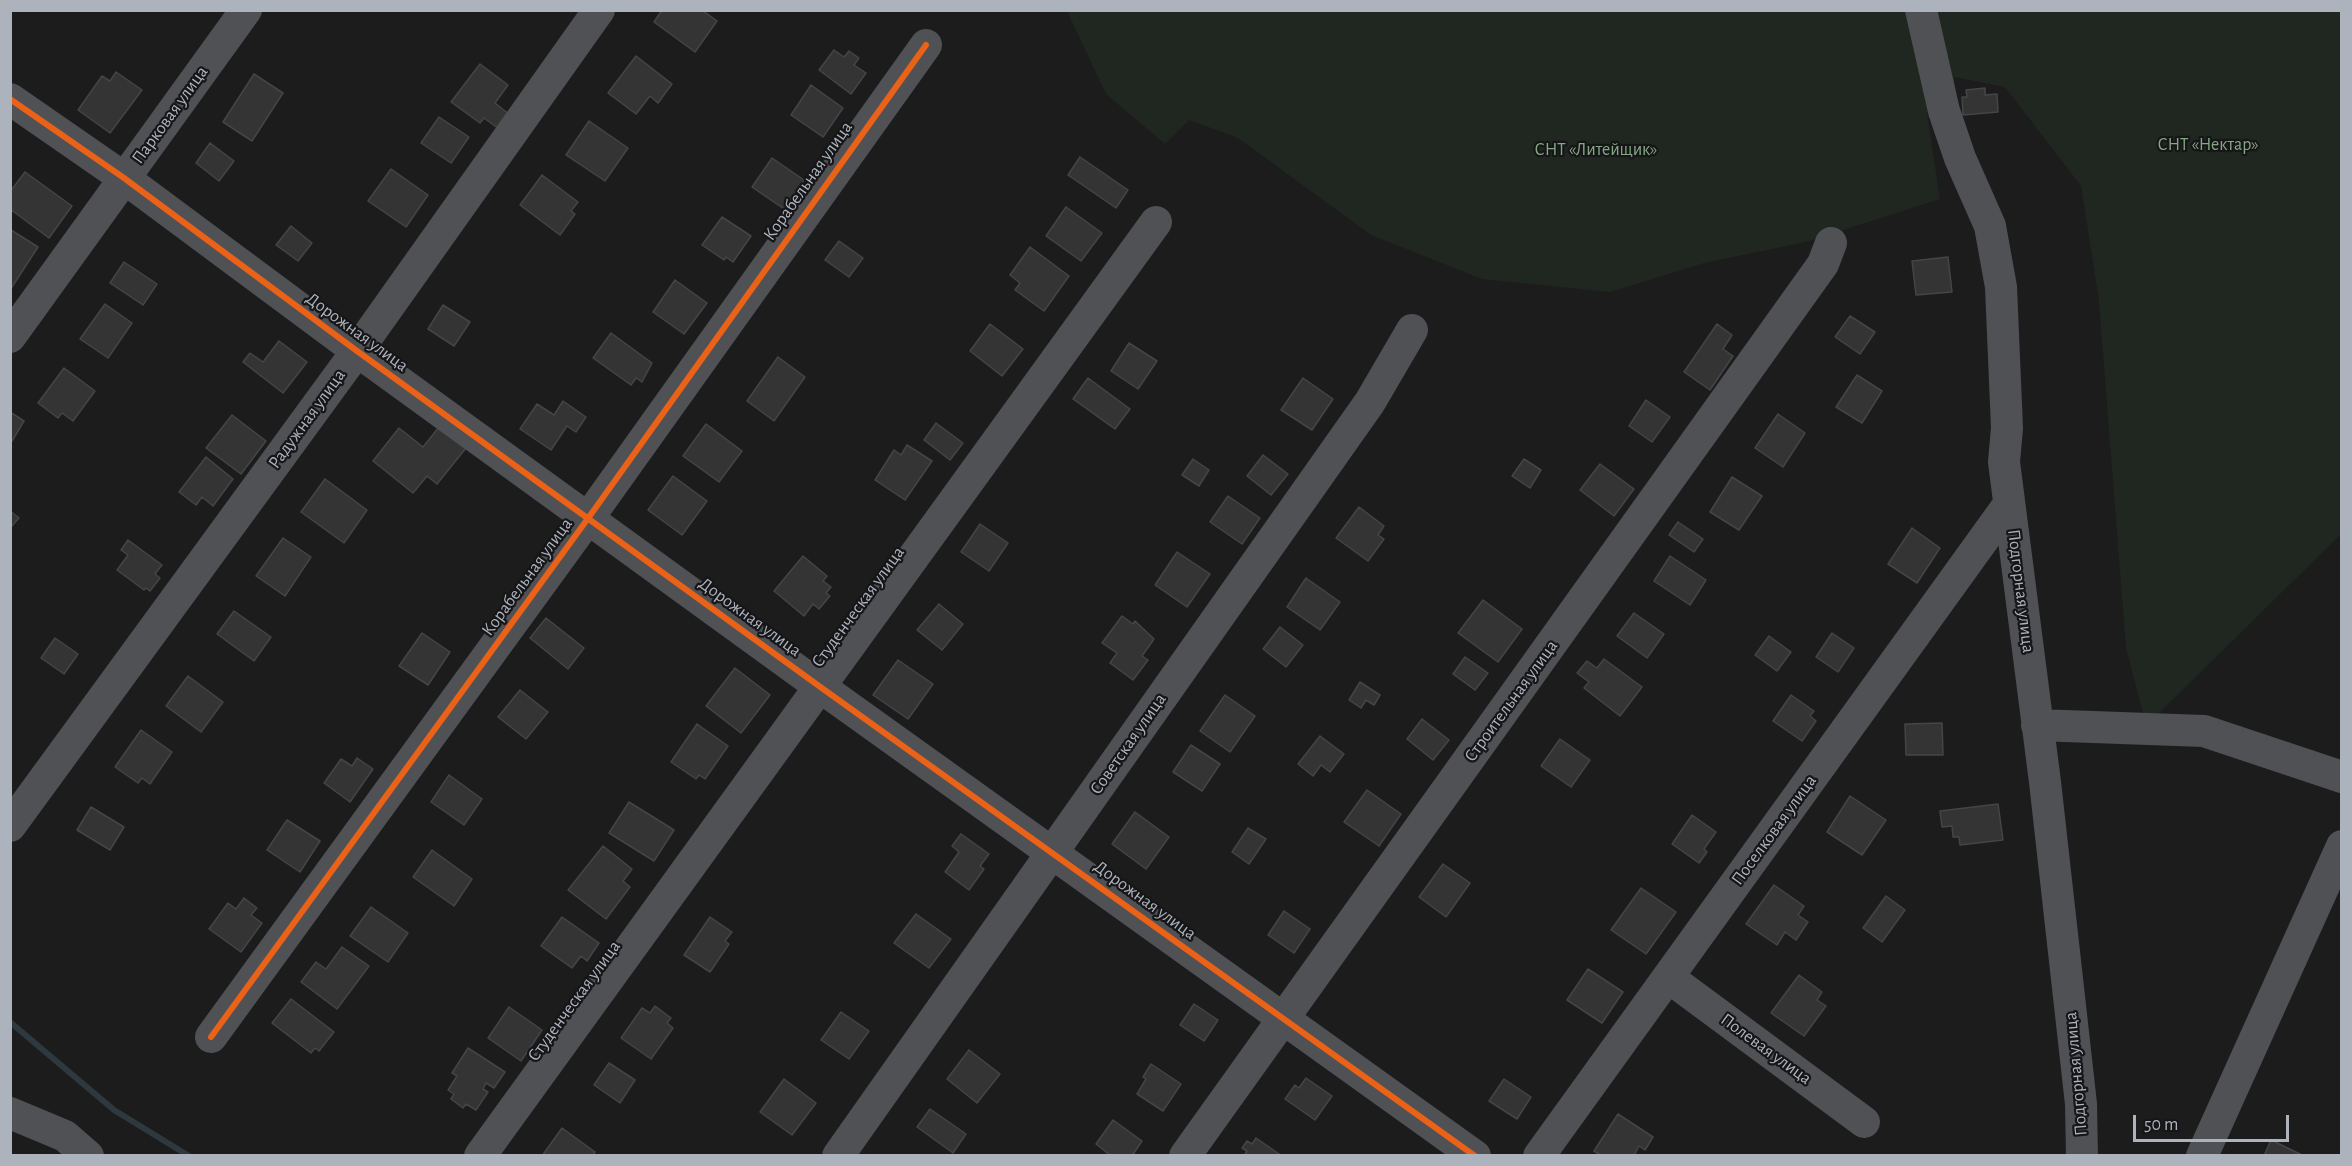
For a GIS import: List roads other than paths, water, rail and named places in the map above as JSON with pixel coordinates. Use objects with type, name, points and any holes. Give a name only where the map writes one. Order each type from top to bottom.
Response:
[{"type":"street","name":"Парковая улица","points":[[10,337],[246,10]]},
{"type":"street","name":"Радужная улица","points":[[10,826],[357,351],[599,10]]},
{"type":"street","name":"Подгорная улица","points":[[1924,23],[1947,120],[1960,158],[1990,225],[2000,277],[2007,428],[2004,462],[2081,1104],[2082,1155]]},
{"type":"street","name":"Корабельная улица","points":[[211,1037],[589,517],[926,45]]},
{"type":"street","name":"Дорожная улица","points":[[10,99],[124,178],[357,351],[589,517],[819,686],[1475,1155]]},
{"type":"street","name":"Студенческая улица","points":[[480,1155],[1156,222]]},
{"type":"street","name":"Строительная улица","points":[[1185,1155],[1823,264],[1831,243]]},
{"type":"street","name":"Советская улица","points":[[838,1155],[1370,402],[1413,330]]},
{"type":"street","name":"Поселковая улица","points":[[1539,1155],[2009,504]]},
{"type":"street","points":[[2037,725],[2204,731],[2342,777]]},
{"type":"street","points":[[2202,1155],[2342,846]]},
{"type":"street","name":"Полевая улица","points":[[1668,977],[1864,1122]]},
{"type":"street","points":[[10,1113],[65,1136],[88,1155]]},
{"type":"waterway","points":[[10,1022],[114,1110],[189,1156]]},
{"type":"park label","name":"СНТ «Нектар»","points":[[2208,145]]},
{"type":"park label","name":"СНТ «Литейщик»","points":[[1596,150]]}]
